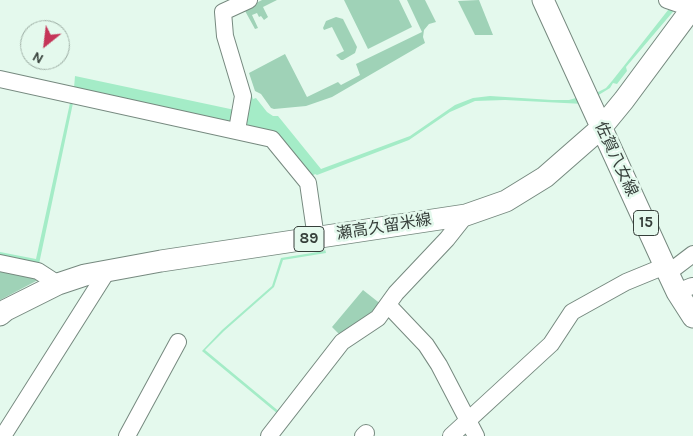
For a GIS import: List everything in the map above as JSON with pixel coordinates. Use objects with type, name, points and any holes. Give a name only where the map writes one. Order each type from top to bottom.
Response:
[{"type":"main road","name":"佐賀八女線","points":[[543,0],[601,128],[693,317]]},
{"type":"main road","name":"瀬高久留米線","points":[[0,315],[6,310],[58,284],[85,275],[466,215],[506,201],[545,176],[601,128],[693,8]]},
{"type":"street","points":[[236,130],[243,96],[225,36],[224,12],[249,0]]},
{"type":"street","points":[[667,0],[693,8]]},
{"type":"street","points":[[0,79],[272,138],[308,183],[316,238]]},
{"type":"street","points":[[269,436],[342,342],[378,318],[396,293],[447,239],[466,215]]},
{"type":"street","points":[[451,436],[550,344],[572,312],[626,282],[676,279],[693,254]]},
{"type":"street","points":[[0,263],[38,271],[58,284]]},
{"type":"street","points":[[3,436],[108,270]]},
{"type":"street","points":[[388,305],[426,345],[439,365],[476,436]]},
{"type":"street","points":[[127,436],[178,342]]},
{"type":"shaded area","points":[[262,0],[277,0],[263,7],[268,17],[264,20],[257,13],[252,15],[258,28],[255,29],[244,9]]},
{"type":"shaded area","points":[[344,0],[399,0],[412,27],[368,49]]},
{"type":"shaded area","points":[[407,0],[425,0],[436,22],[429,24],[424,30],[423,37],[425,43],[332,97],[306,106],[274,109],[271,108],[261,94],[255,91],[249,73],[285,54],[307,97],[338,82],[341,85],[360,75],[356,64],[422,32]]},
{"type":"shaded area","points":[[479,0],[493,35],[475,35],[458,1]]},
{"type":"shaded area","points":[[676,0],[683,0],[626,67],[627,71],[617,84],[613,83],[610,88],[584,104],[505,100],[475,101],[450,112],[409,140],[311,177],[277,132],[243,125],[251,99],[229,34],[235,45],[253,99],[256,98],[267,112],[273,116],[278,116],[321,169],[410,136],[455,105],[473,98],[490,96],[552,100],[576,98],[582,100],[606,88]]},
{"type":"shaded area","points":[[336,17],[343,19],[357,47],[355,53],[343,60],[336,55],[344,51],[332,27],[324,30],[323,28],[326,21]]},
{"type":"shaded area","points":[[75,76],[235,110],[232,122],[74,88]]},
{"type":"shaded area","points":[[72,99],[73,103],[39,264],[0,255],[0,252],[36,259]]},
{"type":"shaded area","points":[[325,249],[326,253],[283,260],[274,287],[205,350],[281,413],[260,436],[278,414],[202,351],[222,330],[272,286],[281,258],[324,251]]},
{"type":"shaded area","points":[[0,265],[38,280],[0,300]]},
{"type":"shaded area","points":[[363,290],[382,305],[341,336],[332,327]]}]
